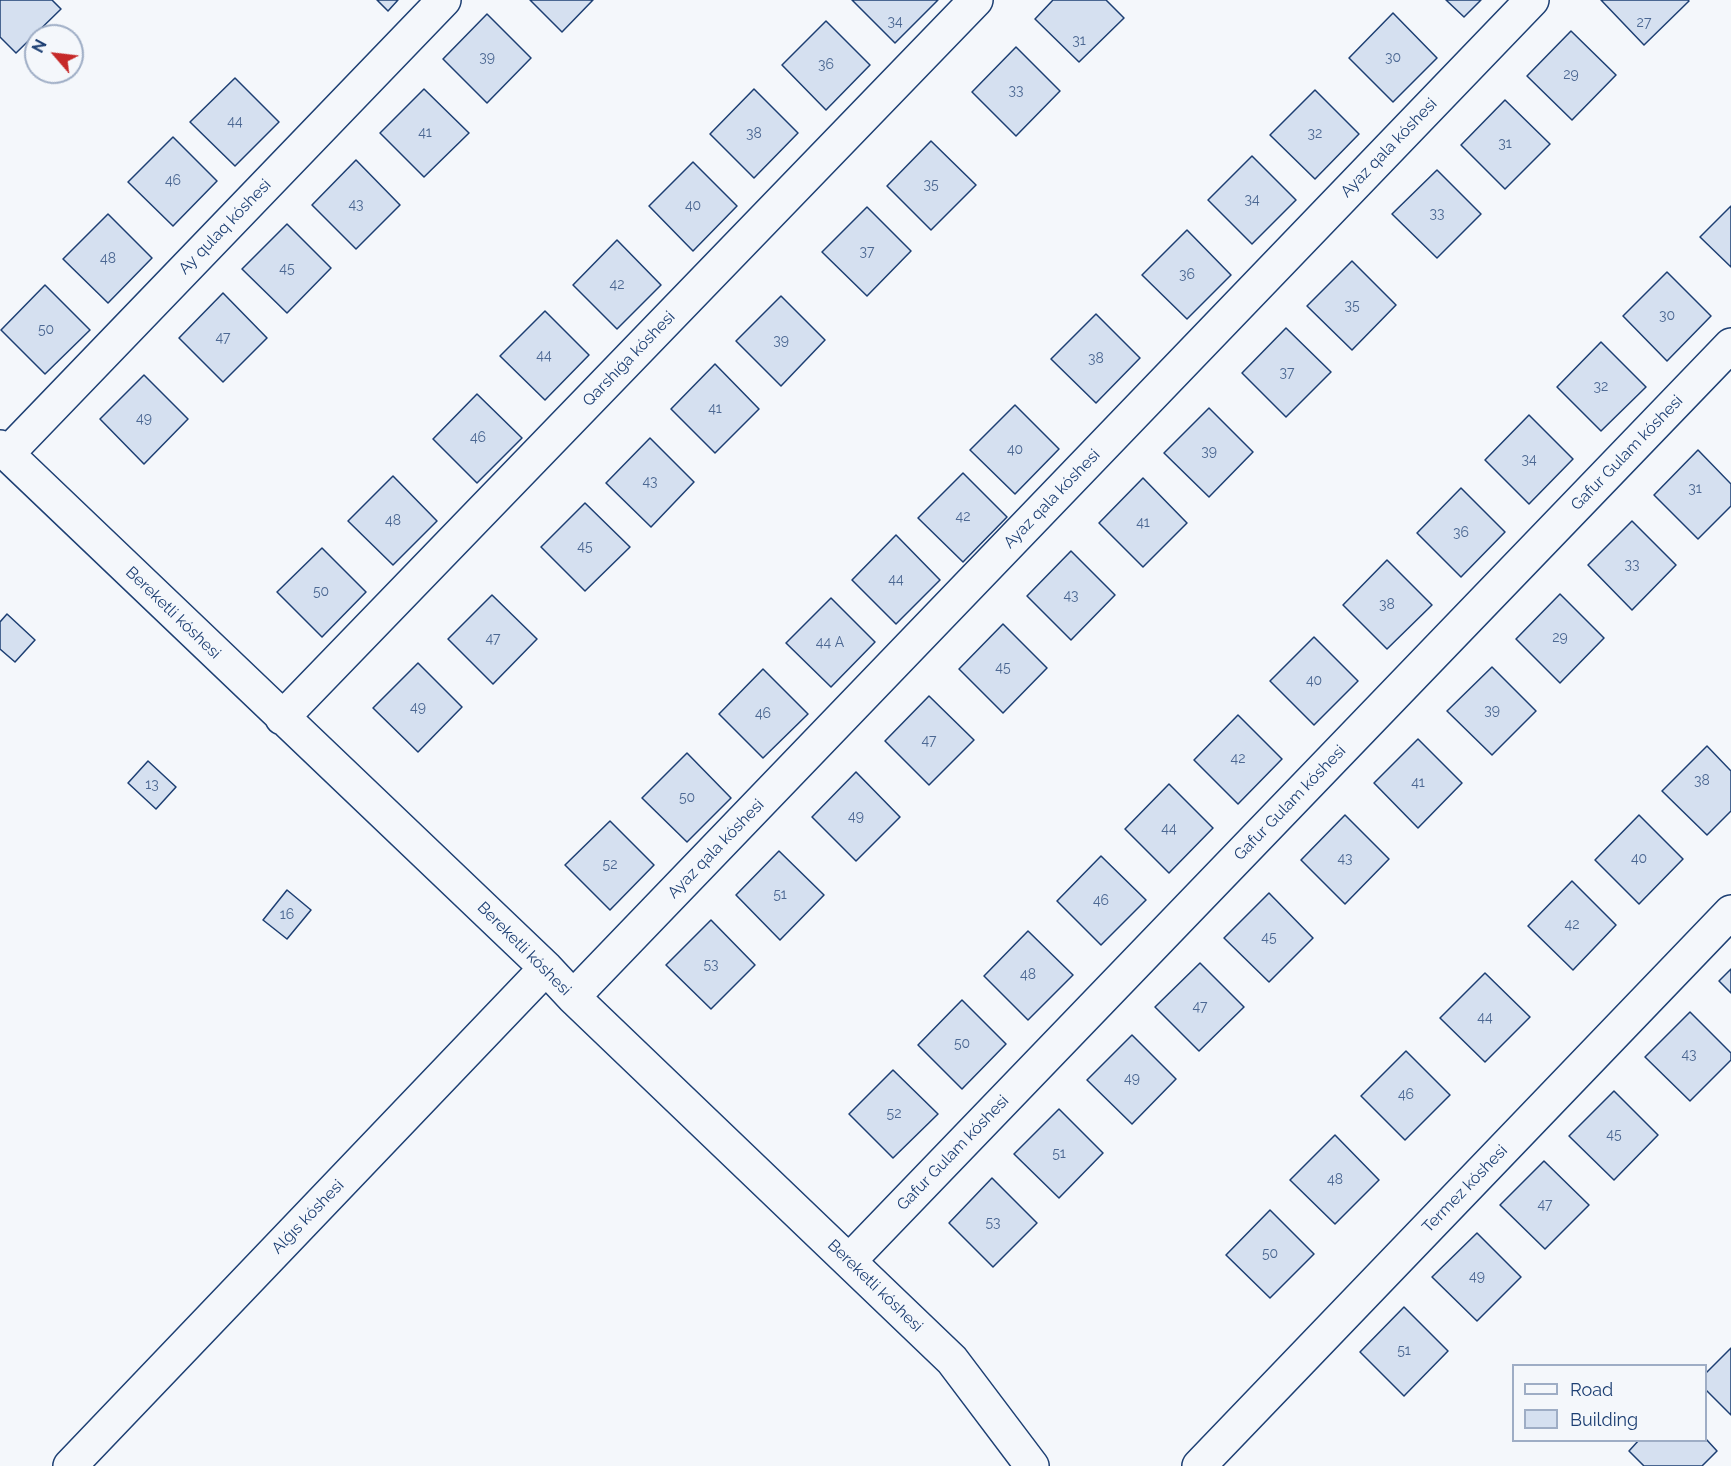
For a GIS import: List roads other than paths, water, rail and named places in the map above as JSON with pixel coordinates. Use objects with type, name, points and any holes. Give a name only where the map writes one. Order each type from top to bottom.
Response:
[{"type":"street","name":"Ay qulaq kóshesi","points":[[3,451],[444,0]]},
{"type":"street","name":"Qarshıǵa kóshesi","points":[[282,718],[976,0]]},
{"type":"street","name":"Ayaz qala kóshesi","points":[[573,997],[1532,0]]},
{"type":"street","name":"Gafur Gulam kóshesi","points":[[849,1262],[1731,345]]},
{"type":"street","name":"Bereketli kóshesi","points":[[3,451],[546,968],[573,997],[952,1360],[1032,1466]]},
{"type":"street","name":"Termez kóshesi","points":[[1199,1466],[1731,912]]},
{"type":"street","name":"Alǵıs kóshesi","points":[[70,1466],[546,968]]}]
